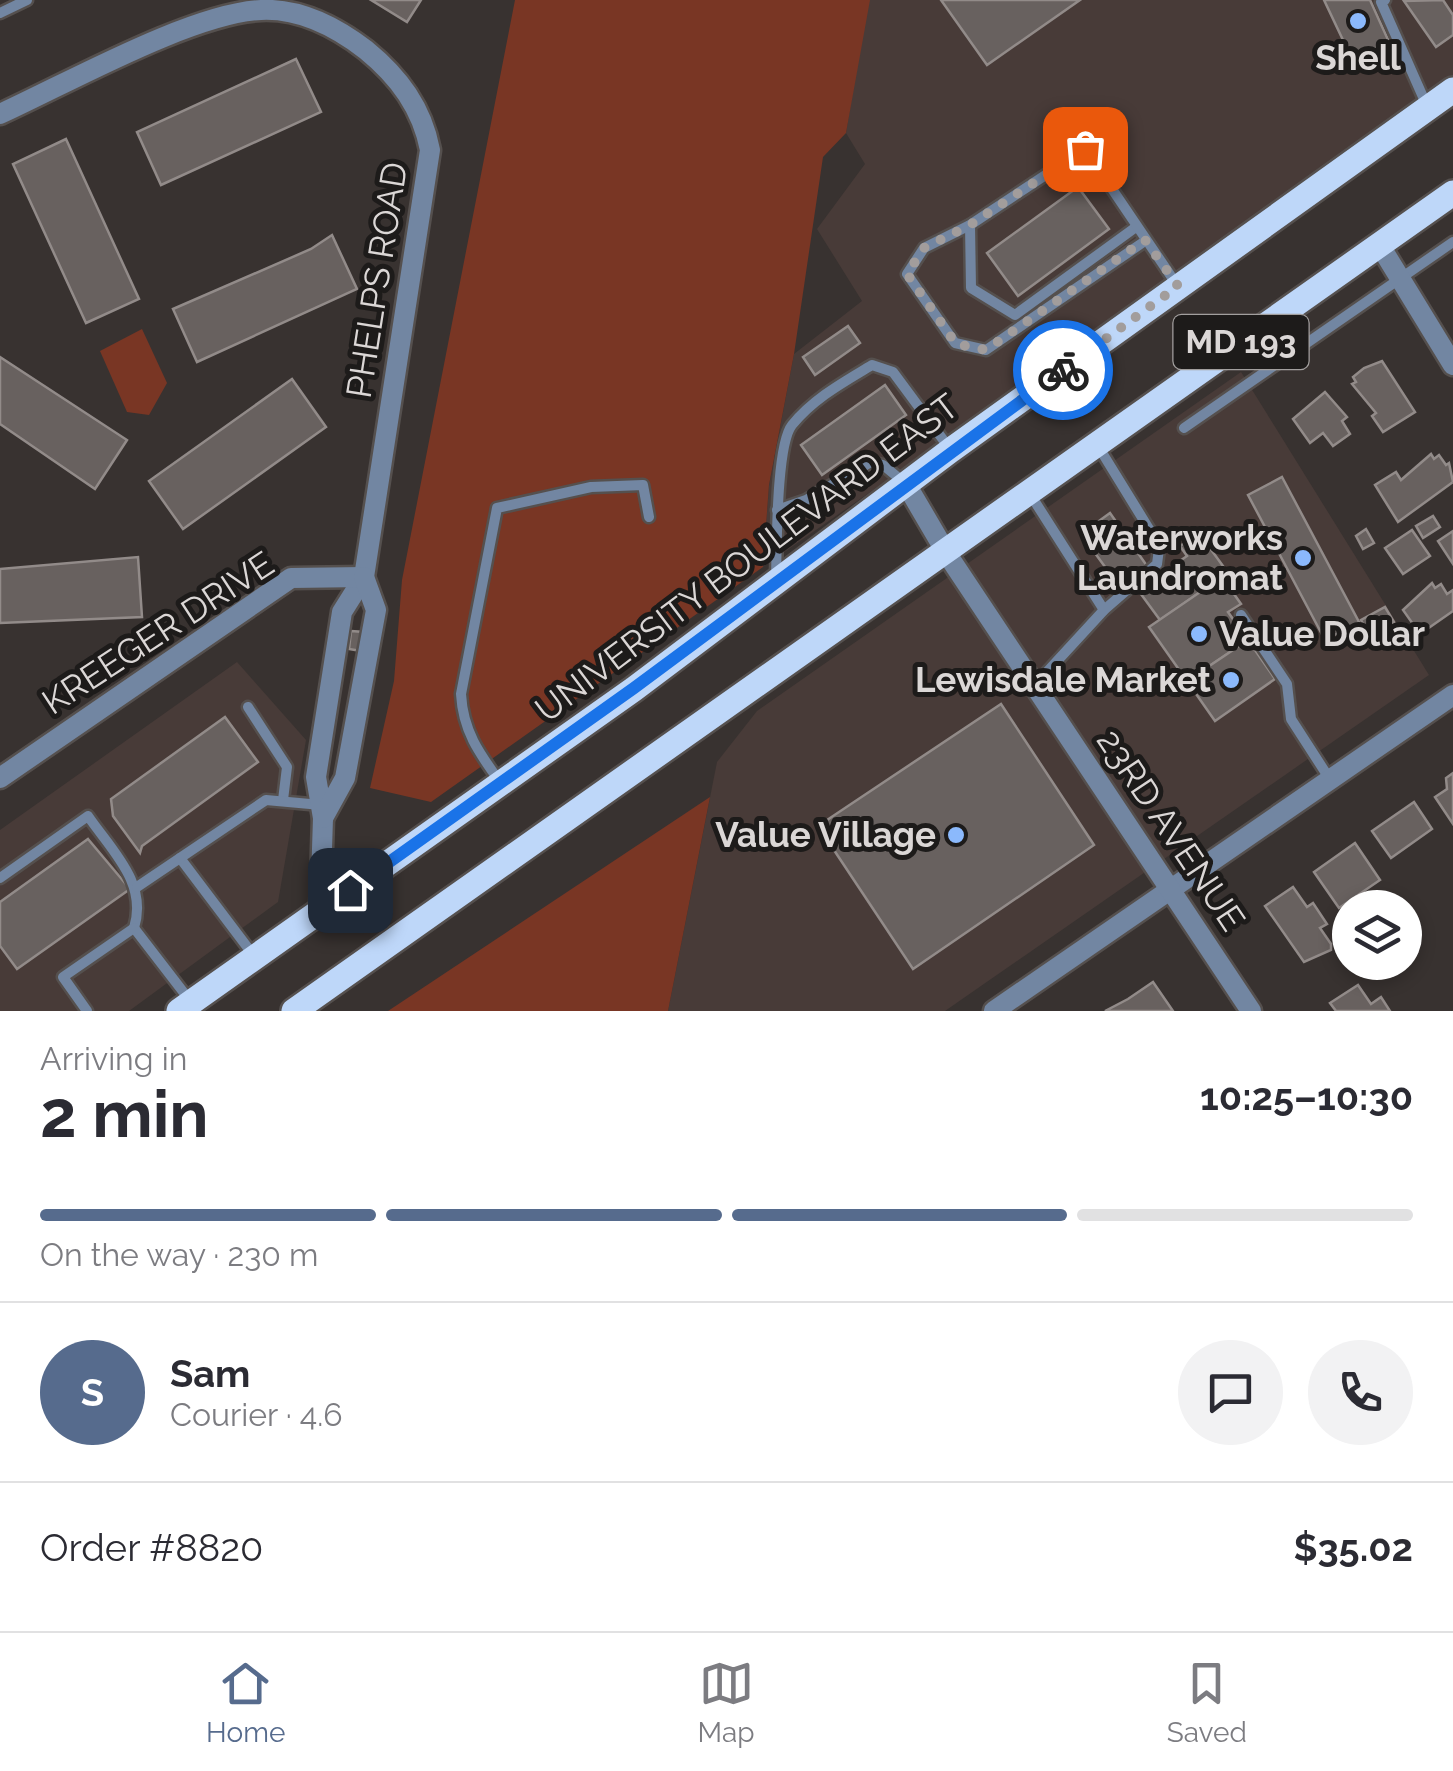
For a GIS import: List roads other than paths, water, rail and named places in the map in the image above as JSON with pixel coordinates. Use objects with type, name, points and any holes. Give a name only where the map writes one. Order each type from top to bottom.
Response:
[{"type":"main road","name":"UNIVERSITY BOULEVARD EAST","points":[[185,1007],[501,783],[951,450],[1453,90]]},
{"type":"main road","name":"MD 193","points":[[294,1011],[947,554],[1453,192]]},
{"type":"street","name":"PHELPS ROAD","points":[[0,114],[175,34],[259,10],[289,12],[335,30],[370,54],[402,85],[425,127],[430,150],[364,577],[342,612],[316,777],[322,811],[320,911]]},
{"type":"street","points":[[1380,244],[1453,364]]},
{"type":"street","name":"23RD AVENUE","points":[[906,484],[947,554],[1251,1011]]},
{"type":"street","name":"PHELPS ROAD","points":[[322,811],[345,778],[376,610],[364,577]]},
{"type":"street","name":"KREEGER DRIVE","points":[[0,778],[291,578],[364,577]]},
{"type":"street","points":[[994,1011],[1453,695]]},
{"type":"lane","points":[[0,13],[27,0]]},
{"type":"lane","points":[[1385,0],[1381,2],[1428,107]]},
{"type":"lane","points":[[1145,240],[986,350],[956,344],[907,274],[924,248],[970,225],[1085,149],[1178,286]]},
{"type":"lane","points":[[970,225],[971,288],[1015,314],[1136,227]]},
{"type":"lane","points":[[1184,428],[1453,242]]},
{"type":"lane","points":[[776,579],[777,510],[789,428],[828,391],[872,365],[893,372],[951,450]]},
{"type":"lane","points":[[1035,685],[1104,610],[1148,576],[1157,564],[1159,549],[1098,445]]},
{"type":"lane","points":[[777,510],[806,500],[871,462],[883,465],[906,484]]},
{"type":"lane","points":[[501,783],[472,742],[462,717],[461,694],[497,508],[591,487],[643,485],[649,517]]},
{"type":"lane","points":[[1030,494],[1104,610]]},
{"type":"lane","points":[[1241,616],[1287,684],[1291,719],[1331,780]]},
{"type":"lane","points":[[248,707],[287,767],[282,800]]},
{"type":"lane","points":[[137,887],[266,800],[282,800],[322,811]]},
{"type":"lane","points":[[0,878],[88,816],[137,887],[140,909],[134,928],[63,977],[87,1011]]},
{"type":"lane","points":[[180,858],[255,957]]},
{"type":"lane","points":[[134,928],[185,1007]]},
{"type":"place","name":"Shell","points":[[1358,21]]},
{"type":"place","name":"Waterworks Laundromat","points":[[1303,558]]},
{"type":"place","name":"Value Dollar","points":[[1199,634]]},
{"type":"place","name":"Lewisdale Market","points":[[1231,680]]},
{"type":"place","name":"Value Village","points":[[956,835]]}]
